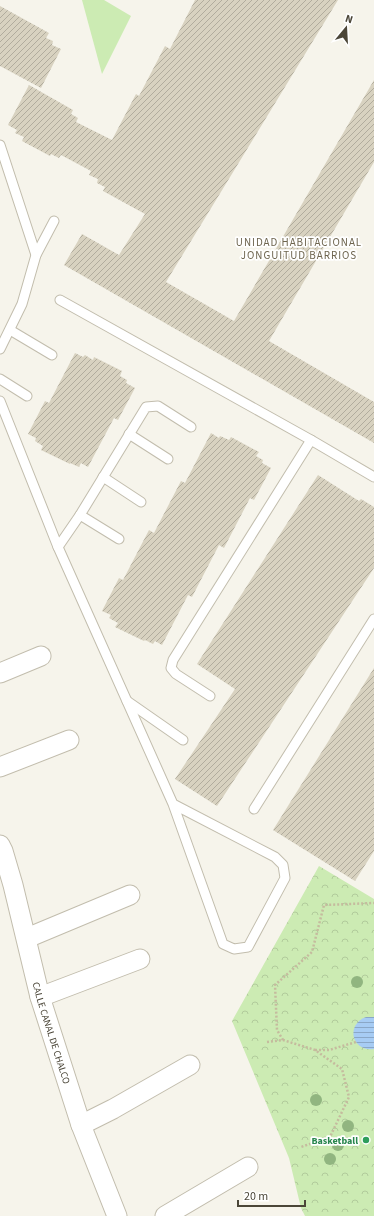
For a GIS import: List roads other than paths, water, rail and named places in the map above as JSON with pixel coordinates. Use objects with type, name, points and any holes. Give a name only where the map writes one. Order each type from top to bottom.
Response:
[{"type":"street","points":[[0,673],[41,656]]},
{"type":"street","points":[[0,767],[69,740]]},
{"type":"street","name":"CALLE CANAL DE CHALCO","points":[[0,845],[13,885],[40,997],[81,1125],[117,1216]]},
{"type":"street","points":[[26,938],[130,895]]},
{"type":"street","points":[[40,997],[140,959]]},
{"type":"street","points":[[81,1125],[113,1109],[190,1065]]},
{"type":"street","points":[[165,1216],[248,1168]]},
{"type":"lane","points":[[0,145],[36,255]]},
{"type":"lane","points":[[0,349],[22,304],[36,255],[54,222]]},
{"type":"lane","points":[[60,300],[311,440],[374,477]]},
{"type":"lane","points":[[10,330],[52,355]]},
{"type":"lane","points":[[0,379],[27,396]]},
{"type":"lane","points":[[0,402],[58,547],[174,804],[223,944],[234,949],[248,947],[285,878],[283,865],[275,857],[174,804]]},
{"type":"lane","points":[[58,547],[80,515],[128,434],[146,407],[158,406],[191,427]]},
{"type":"lane","points":[[128,434],[168,459]]},
{"type":"lane","points":[[210,696],[176,674],[172,668],[173,660],[311,440]]},
{"type":"lane","points":[[103,477],[141,502]]},
{"type":"lane","points":[[80,515],[119,539]]},
{"type":"lane","points":[[254,809],[374,619]]},
{"type":"lane","points":[[126,700],[183,740]]},
{"type":"water","points":[[366,1017],[374,1017],[374,1049],[366,1049],[361,1046],[356,1042],[354,1037],[355,1026],[359,1021]]},
{"type":"place","name":"Basketball","points":[[366,1140]]},
{"type":"district","name":"UNIDAD HABITACIONAL JONGUITUD BARRIOS","points":[[299,248]]}]
